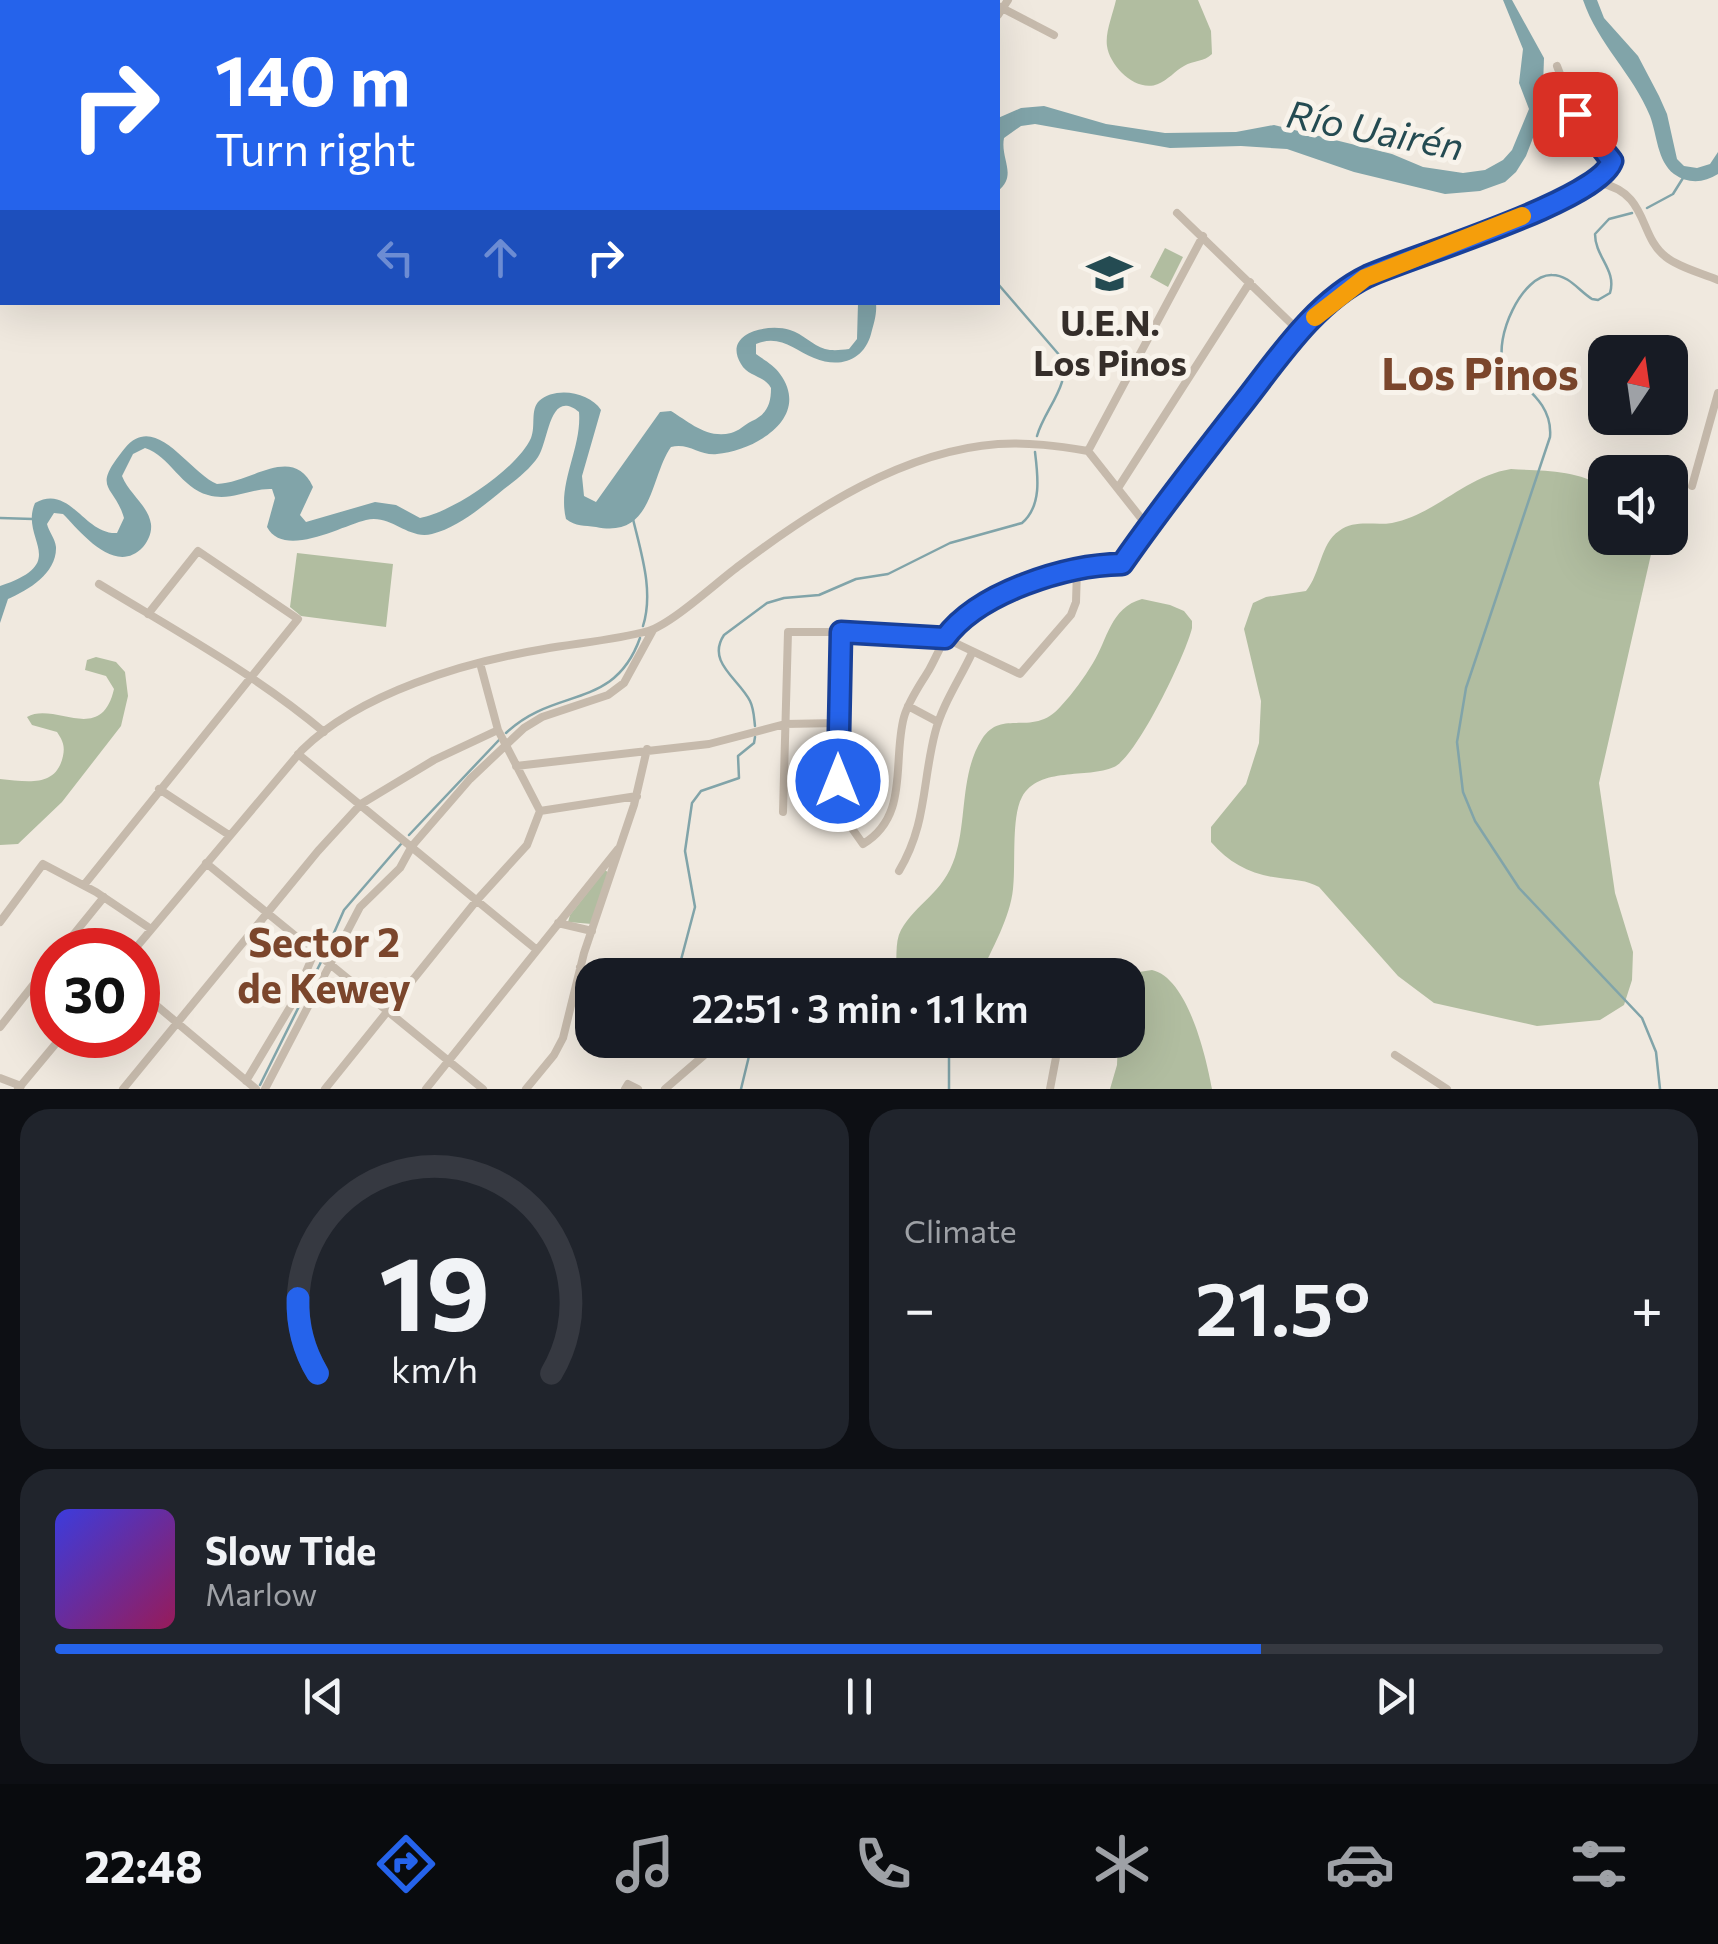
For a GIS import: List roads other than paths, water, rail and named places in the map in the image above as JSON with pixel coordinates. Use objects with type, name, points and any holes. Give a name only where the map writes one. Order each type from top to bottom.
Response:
[{"type":"street","points":[[1000,8],[1054,35]]},
{"type":"street","points":[[841,632],[838,810],[863,844],[882,830],[894,802],[908,706],[945,638],[962,619],[1015,589],[1076,570],[1122,564],[1300,332],[1330,302],[1365,278],[1481,234],[1596,183],[1612,161],[1575,114],[1557,66]]},
{"type":"street","points":[[1596,183],[1616,188],[1636,206],[1669,260],[1718,280]]},
{"type":"street","points":[[1176,213],[1300,332]]},
{"type":"street","points":[[1088,451],[1202,236]]},
{"type":"street","points":[[1118,488],[1250,282]]},
{"type":"street","points":[[1692,486],[1718,393]]},
{"type":"street","points":[[152,928],[298,754],[324,732],[389,695],[480,663],[654,629],[819,510],[888,474],[943,454],[980,446],[1039,444],[1088,451],[1148,526]]},
{"type":"street","points":[[84,885],[298,619],[198,551],[148,614]]},
{"type":"street","points":[[783,812],[788,632],[945,638],[1012,673],[1024,672],[1072,615],[1076,570]]},
{"type":"street","points":[[99,584],[250,676],[324,732]]},
{"type":"street","points":[[266,1089],[356,913],[400,868],[412,846],[470,779],[524,728],[542,717],[616,690],[636,664],[654,629]]},
{"type":"street","points":[[899,870],[921,822],[938,722],[972,653]]},
{"type":"street","points":[[480,663],[498,730],[535,807],[540,811],[636,796]]},
{"type":"street","points":[[908,706],[938,722]]},
{"type":"street","points":[[516,766],[720,742],[786,724],[838,723]]},
{"type":"street","points":[[123,1089],[362,804],[434,760],[498,730]]},
{"type":"street","points":[[583,958],[621,846],[647,749]]},
{"type":"street","points":[[298,754],[537,950]]},
{"type":"street","points":[[158,789],[230,835]]},
{"type":"street","points":[[325,1089],[477,900],[527,845],[540,811]]},
{"type":"street","points":[[426,1089],[621,846]]},
{"type":"street","points":[[206,863],[484,1089]]},
{"type":"street","points":[[0,922],[44,864],[150,928]]},
{"type":"street","points":[[79,928],[104,897]]},
{"type":"street","points":[[0,900],[13,904]]},
{"type":"street","points":[[558,923],[592,931]]},
{"type":"street","points":[[160,1009],[250,1086],[315,951]]},
{"type":"street","points":[[526,1089],[559,1047],[575,986]]},
{"type":"street","points":[[0,1026],[30,988]]},
{"type":"street","points":[[1395,1055],[1447,1089]]},
{"type":"street","points":[[0,1078],[19,1088],[44,1058]]},
{"type":"street","points":[[666,1089],[701,1058]]},
{"type":"street","points":[[1050,1089],[1056,1058]]},
{"type":"street","points":[[625,1089],[628,1084],[638,1089]]},
{"type":"water","points":[[1503,0],[1512,0],[1544,58],[1546,104],[1516,172],[1505,182],[1480,191],[1445,194],[1354,172],[1287,149],[1170,148],[1035,124],[1021,126],[1004,138],[1008,173],[1000,189],[1000,117],[1021,108],[1044,106],[1106,124],[1165,133],[1236,132],[1274,125],[1392,154],[1423,167],[1463,173],[1485,170],[1512,150],[1529,109],[1519,83],[1523,49]]},
{"type":"water","points":[[1583,0],[1597,0],[1604,18],[1638,56],[1667,114],[1677,159],[1684,166],[1697,168],[1710,164],[1718,152],[1718,174],[1690,181],[1668,169],[1643,101],[1597,31]]},
{"type":"water","points":[[858,305],[876,305],[868,343],[850,360],[824,361],[780,342],[756,344],[756,354],[778,371],[788,390],[789,405],[784,418],[762,439],[732,452],[711,454],[683,446],[671,447],[640,515],[615,528],[577,525],[566,519],[565,492],[579,425],[579,412],[569,406],[556,411],[538,457],[522,474],[470,515],[452,526],[423,535],[375,519],[314,538],[286,540],[267,527],[275,498],[272,489],[225,497],[208,495],[190,486],[162,458],[145,448],[133,454],[122,476],[149,517],[151,531],[143,547],[132,555],[110,554],[88,540],[63,514],[54,513],[47,524],[56,547],[52,565],[33,585],[8,599],[0,623],[0,586],[22,577],[38,559],[32,516],[35,503],[58,500],[95,526],[117,533],[124,518],[107,480],[114,462],[137,438],[149,436],[160,440],[217,484],[271,469],[295,468],[305,474],[313,487],[300,515],[306,522],[375,502],[396,505],[420,518],[449,507],[498,475],[531,438],[539,401],[554,394],[572,393],[589,399],[601,410],[582,476],[584,496],[596,502],[660,412],[671,411],[699,428],[722,434],[737,431],[765,412],[771,388],[741,364],[737,353],[742,338],[750,333],[781,328],[834,350],[849,349],[857,339]]},
{"type":"waterway","points":[[1647,208],[1673,194],[1683,178]]},
{"type":"waterway","points":[[1632,213],[1609,219],[1595,234],[1611,277],[1610,293],[1592,299],[1564,278],[1541,278],[1521,296],[1506,325],[1504,365],[1542,405],[1550,437],[1466,688],[1457,742],[1463,792],[1475,821],[1519,888],[1642,1018],[1656,1052],[1660,1089]]},
{"type":"waterway","points":[[1000,286],[1061,357],[1064,367],[1061,386],[1037,436]]},
{"type":"waterway","points":[[755,726],[750,701],[721,662],[719,645],[724,635],[767,603],[819,595],[856,579],[888,574],[950,543],[1022,523],[1036,499],[1035,452]]},
{"type":"waterway","points":[[0,518],[33,519]]},
{"type":"waterway","points":[[633,519],[647,586],[643,626]]},
{"type":"waterway","points":[[506,733],[525,718],[599,688],[615,677],[629,661],[640,638]]},
{"type":"waterway","points":[[682,958],[695,907],[685,851],[692,803],[701,791],[739,778],[738,756],[754,743],[755,737]]},
{"type":"waterway","points":[[409,835],[499,740]]},
{"type":"waterway","points":[[326,951],[344,910],[401,844]]},
{"type":"waterway","points":[[260,1085],[321,962]]},
{"type":"waterway","points":[[741,1089],[749,1058]]},
{"type":"waterway","points":[[949,1058],[949,1089]]},
{"type":"place","name":"U.E.N. Los Pinos","points":[[1110,274]]},
{"type":"district","name":"Los Pinos","points":[[1480,374]]},
{"type":"district","name":"Sector 2 de Kewey","points":[[324,966]]},
{"type":"water label","name":"Río Uairén","points":[[1375,131]]}]
